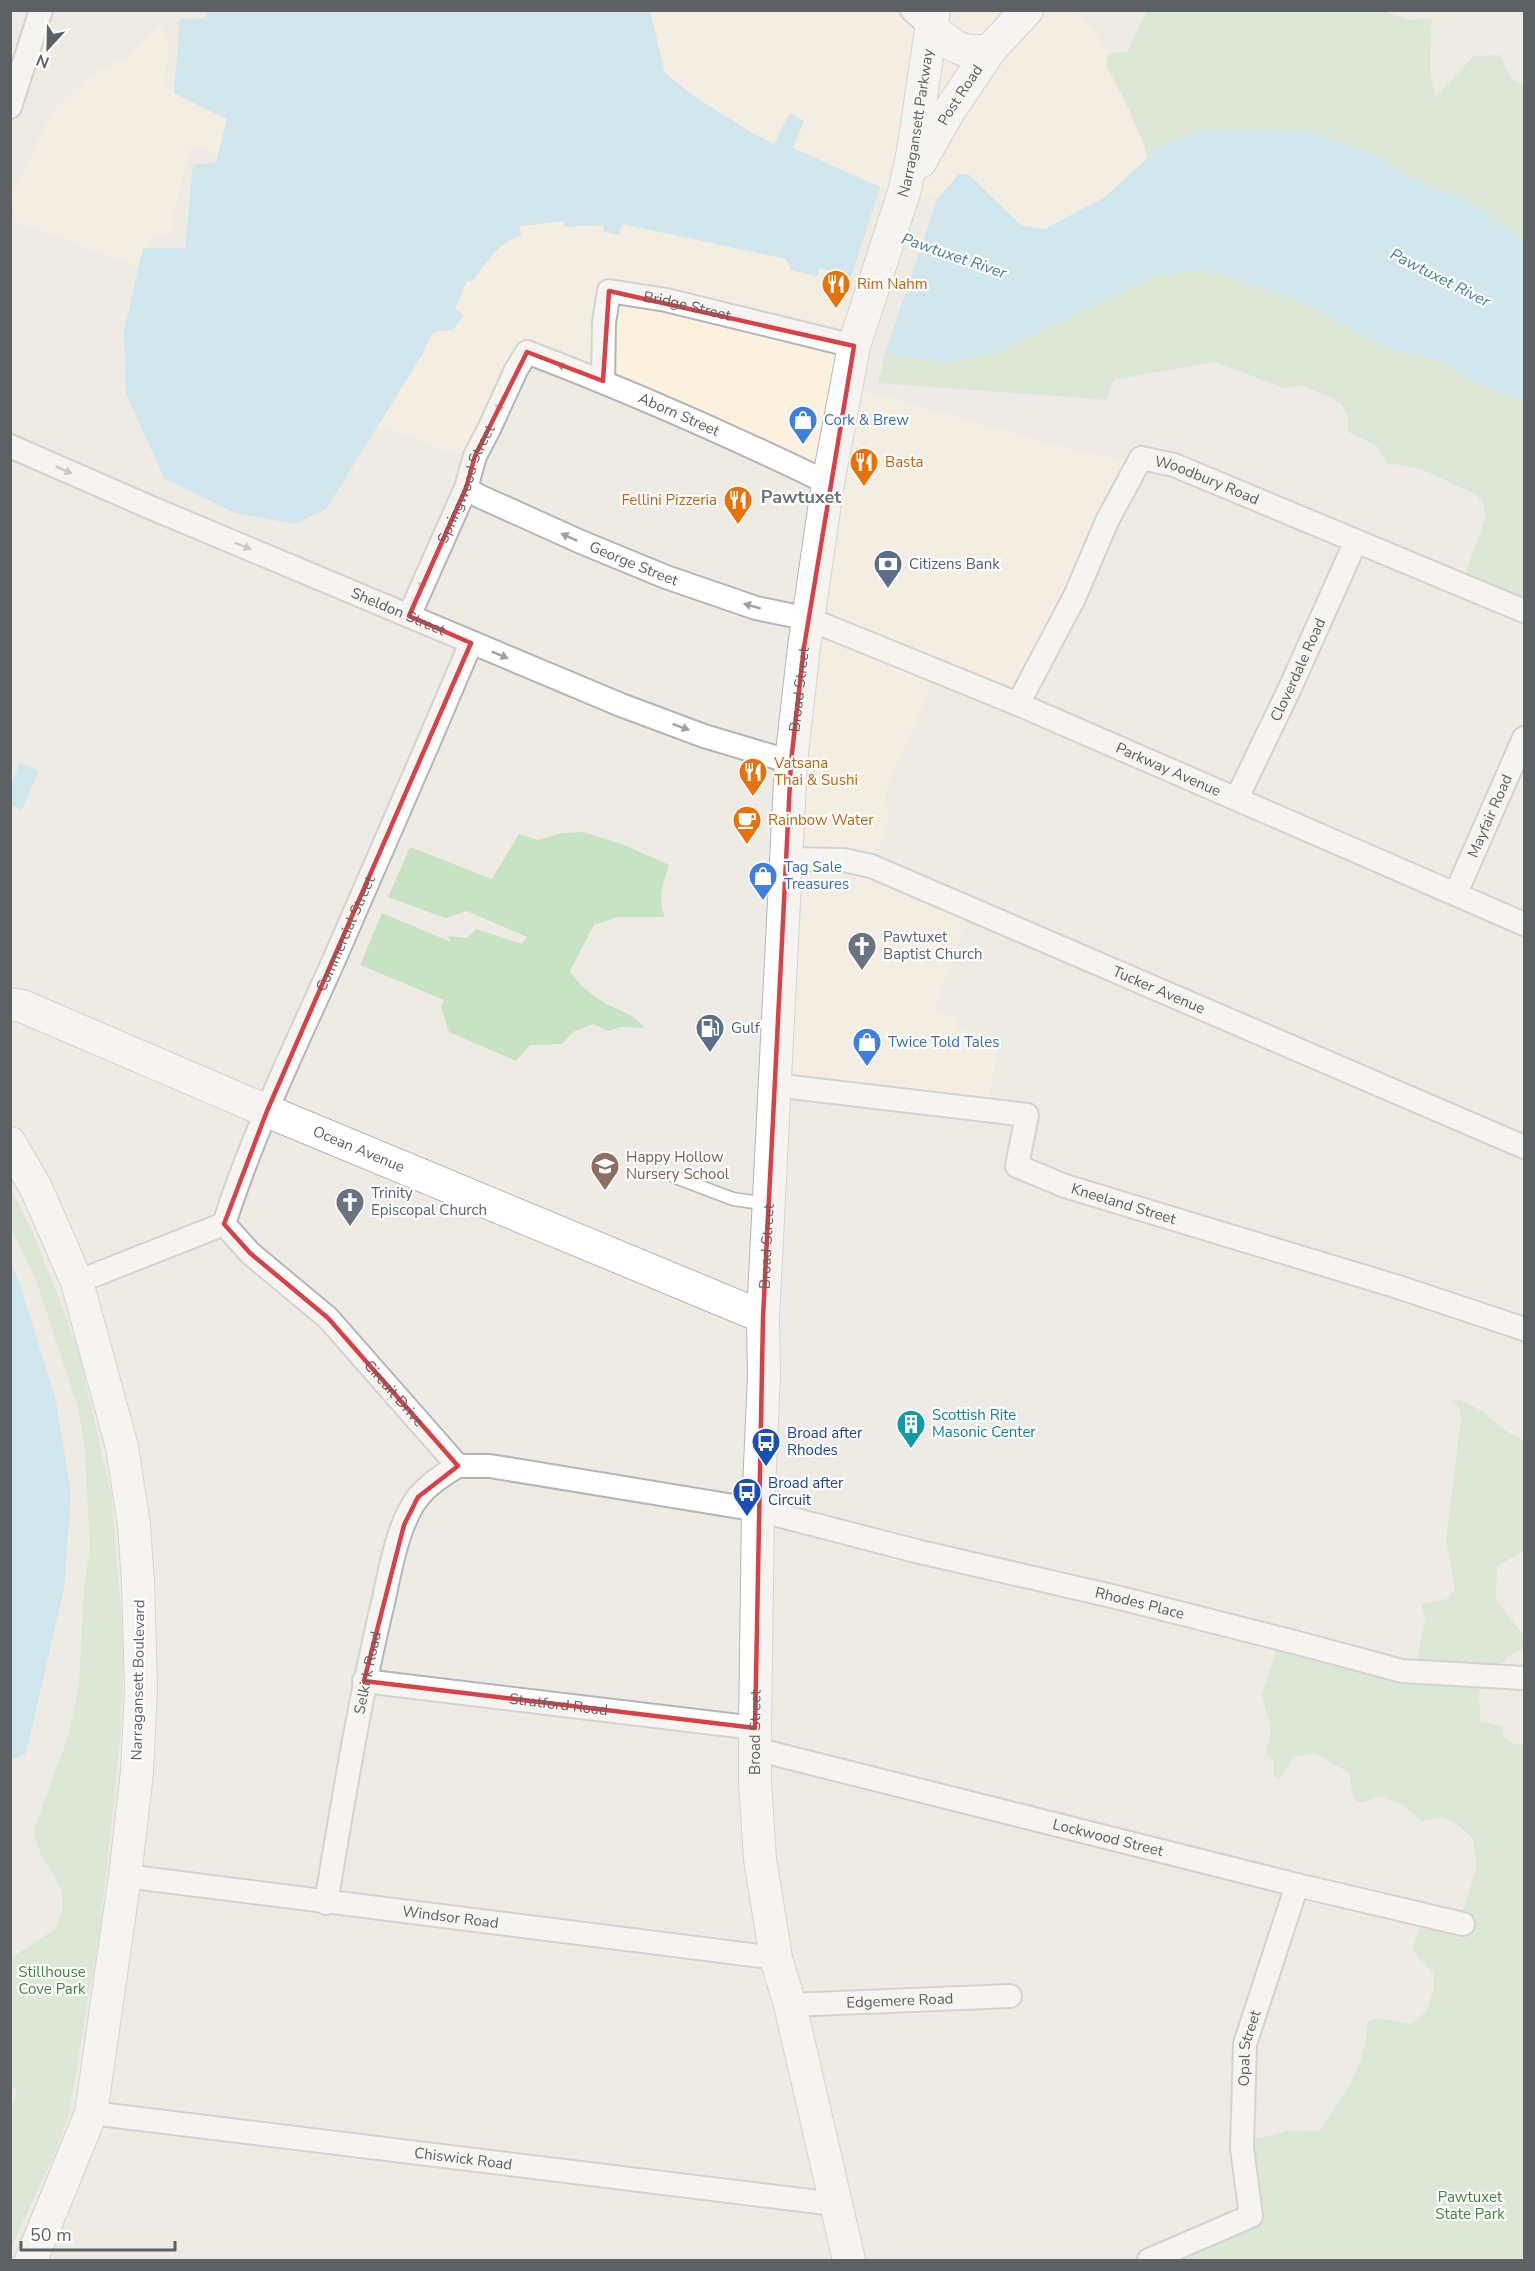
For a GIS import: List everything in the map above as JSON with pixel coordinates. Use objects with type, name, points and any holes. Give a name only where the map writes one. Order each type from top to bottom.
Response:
[{"type":"main road","name":"Post Road","points":[[904,191],[930,142],[990,50],[1027,10]]},
{"type":"main road","points":[[926,16],[952,46],[966,52],[990,50]]},
{"type":"main road","name":"Narragansett Parkway","points":[[891,234],[914,151],[926,16]]},
{"type":"main road","name":"Broad Street","points":[[849,2260],[790,2005],[776,1958],[760,1859],[755,1738],[758,1510],[762,1448],[763,1317],[791,762],[808,619],[828,483],[854,344],[891,234]]},
{"type":"main road","name":"Ocean Avenue","points":[[14,1002],[763,1317]]},
{"type":"main road","name":"Narragansett Boulevard","points":[[10,1143],[36,1188],[77,1282],[122,1447],[134,1525],[141,1689],[137,1772],[125,1876],[91,2113],[32,2260]]},
{"type":"street","points":[[10,107],[41,10]]},
{"type":"street","name":"Bridge Street","points":[[603,381],[604,323],[609,291],[666,300],[854,344]]},
{"type":"street","name":"Aborn Street","points":[[527,352],[603,381],[747,444],[828,483]]},
{"type":"street","name":"Springwood Street","points":[[409,616],[466,488],[475,456],[527,352]]},
{"type":"street","name":"Sheldon Street","points":[[10,446],[628,708],[705,736],[791,762]]},
{"type":"street","name":"Woodbury Road","points":[[1018,704],[1075,596],[1107,520],[1141,458],[1174,465],[1524,611]]},
{"type":"street","name":"George Street","points":[[466,488],[570,538],[666,577],[756,608],[808,619]]},
{"type":"street","name":"Cloverdale Road","points":[[1237,798],[1290,688],[1356,541]]},
{"type":"street","name":"Parkway Avenue","points":[[808,619],[1018,704],[1524,924]]},
{"type":"street","name":"Commercial Street","points":[[224,1224],[236,1186],[267,1110],[385,845],[471,643]]},
{"type":"street","name":"Mayfair Road","points":[[1456,893],[1524,738]]},
{"type":"street","name":"Tucker Avenue","points":[[786,859],[844,860],[871,867],[1524,1147]]},
{"type":"street","name":"Kneeland Street","points":[[774,1085],[1027,1115],[1017,1166],[1065,1186],[1395,1286],[1524,1329]]},
{"type":"street","points":[[77,1282],[224,1224]]},
{"type":"street","name":"Circuit Drive","points":[[224,1224],[250,1252],[328,1318],[458,1466]]},
{"type":"street","points":[[458,1466],[490,1466],[758,1510]]},
{"type":"street","name":"Selkirk Road","points":[[326,1903],[364,1681],[393,1561],[404,1525],[418,1497],[438,1479],[458,1466]]},
{"type":"street","name":"Rhodes Place","points":[[758,1510],[916,1551],[1116,1597],[1402,1671],[1524,1678]]},
{"type":"street","name":"Stratford Road","points":[[364,1681],[755,1738]]},
{"type":"street","name":"Lockwood Street","points":[[755,1738],[1297,1885],[1463,1924]]},
{"type":"street","name":"Windsor Road","points":[[125,1876],[776,1958]]},
{"type":"street","name":"Opal Street","points":[[1149,2260],[1251,2216],[1242,2148],[1245,2044],[1297,1885]]},
{"type":"street","name":"Edgemere Road","points":[[790,2005],[1010,1996]]},
{"type":"street","name":"Chiswick Road","points":[[91,2113],[835,2204]]},
{"type":"lane","points":[[675,1177],[733,1199],[769,1204]]},
{"type":"highlighted area","points":[[609,291],[854,346],[804,647],[791,762],[763,1317],[755,1728],[364,1681],[404,1525],[418,1497],[458,1466],[328,1318],[250,1253],[224,1224],[267,1111],[471,643],[409,616],[466,488],[475,456],[527,352],[603,381]]},
{"type":"shaded area","points":[[650,11],[1074,11],[1094,31],[1108,53],[1107,66],[1144,144],[1147,157],[1105,197],[1045,229],[1022,225],[967,174],[958,175],[937,200],[880,187],[793,148],[804,121],[790,113],[775,145],[692,95],[665,73]]},
{"type":"shaded area","points":[[160,24],[170,47],[163,86],[230,113],[219,152],[189,148],[169,236],[154,233],[143,269],[16,222],[11,199],[53,110],[90,76],[129,55]]},
{"type":"shaded area","points":[[564,221],[565,227],[604,224],[619,234],[621,224],[786,259],[791,270],[816,276],[819,268],[850,276],[848,284],[858,287],[848,386],[1080,452],[1133,461],[1018,705],[936,674],[887,787],[885,799],[890,815],[871,867],[969,912],[934,1009],[955,1019],[956,1030],[963,1029],[999,1041],[989,1097],[984,1101],[775,1085],[826,490],[533,357],[472,462],[379,425],[422,355],[433,332],[453,330],[463,314],[454,309],[467,281],[473,281],[494,252],[511,238],[521,236],[520,226]]},
{"type":"green space","points":[[1379,10],[1411,20],[1432,18],[1430,70],[1435,97],[1474,56],[1500,55],[1512,79],[1524,85],[1524,240],[1467,200],[1413,180],[1380,157],[1160,147],[1147,157],[1144,144],[1123,97],[1106,66],[1108,53],[1127,52],[1147,11]]},
{"type":"green space","points":[[1195,270],[1227,276],[1315,308],[1380,346],[1443,362],[1471,381],[1524,402],[1524,614],[1461,585],[1485,519],[1483,503],[1475,494],[1421,469],[1387,463],[1376,445],[1348,432],[1348,416],[1340,402],[1302,385],[1284,388],[1215,362],[1114,380],[1107,400],[878,383],[885,353],[940,363],[992,355],[1154,277]]},
{"type":"green space","points":[[583,832],[622,844],[669,865],[661,897],[665,917],[618,917],[594,925],[570,971],[590,993],[632,1016],[644,1028],[621,1027],[608,1031],[593,1024],[573,1032],[562,1044],[530,1045],[516,1061],[449,1032],[441,1007],[444,1000],[360,965],[382,913],[451,942],[448,936],[467,938],[476,929],[522,944],[527,937],[467,911],[445,918],[388,897],[410,847],[492,879],[519,834],[538,840],[562,833]]},
{"type":"green space","name":"Stillhouse Cove Park","points":[[11,1190],[32,1230],[78,1348],[112,1497],[124,1650],[121,1733],[100,1930],[69,2114],[54,2156],[11,2248],[10,2115],[17,2091],[11,2084],[11,1958],[55,1929],[63,1909],[61,1888],[41,1855],[34,1834],[68,1737],[79,1684],[84,1589],[90,1546],[84,1439],[77,1404],[35,1277],[11,1228]]},
{"type":"green space","name":"Pawtuxet State Park","points":[[1451,1400],[1472,1405],[1524,1440],[1524,1550],[1497,1567],[1496,1600],[1524,1636],[1524,1648],[1505,1658],[1506,1661],[1479,1673],[1480,1721],[1502,1726],[1504,1738],[1514,1744],[1524,1745],[1524,2260],[1153,2260],[1237,2225],[1250,2140],[1291,2130],[1319,2131],[1345,2093],[1358,2066],[1366,2036],[1367,2021],[1379,2018],[1411,2024],[1427,2011],[1434,1988],[1433,1973],[1412,1950],[1427,1910],[1460,1915],[1463,1911],[1477,1866],[1473,1839],[1457,1824],[1441,1817],[1422,1821],[1401,1804],[1380,1797],[1359,1803],[1353,1798],[1349,1773],[1315,1753],[1294,1757],[1278,1780],[1274,1776],[1274,1762],[1266,1752],[1271,1729],[1262,1695],[1280,1637],[1374,1659],[1417,1661],[1425,1618],[1421,1604],[1447,1599],[1455,1589],[1446,1541],[1461,1417],[1459,1408]]},
{"type":"water","name":"Pawtuxet River","points":[[207,11],[650,11],[665,73],[692,95],[747,130],[774,144],[790,113],[804,121],[793,148],[880,187],[937,200],[958,175],[968,174],[1022,226],[1045,229],[1105,197],[1160,147],[1199,130],[1312,132],[1380,157],[1413,180],[1467,200],[1524,240],[1524,402],[1471,381],[1443,362],[1380,346],[1315,308],[1227,276],[1195,270],[1154,277],[992,355],[940,363],[885,353],[900,310],[850,276],[820,268],[817,276],[791,270],[786,259],[622,224],[619,235],[604,232],[603,225],[564,227],[563,221],[520,226],[521,236],[499,248],[473,281],[467,281],[455,309],[464,315],[453,330],[433,332],[422,355],[326,509],[295,524],[235,513],[164,478],[126,394],[124,331],[143,248],[185,248],[193,165],[216,162],[227,119],[174,93],[180,19],[205,18]]},
{"type":"water","points":[[20,763],[39,771],[22,810],[10,805],[11,784]]},
{"type":"water","points":[[11,1262],[56,1400],[71,1494],[64,1588],[26,1754],[11,1760]]},
{"type":"pier","points":[[880,187],[937,200],[885,353],[883,352],[896,311],[850,279]]},
{"type":"place","name":"Rim Nahm","points":[[836,310]]},
{"type":"place","name":"Cork & Brew","points":[[803,446]]},
{"type":"place","name":"Basta","points":[[864,488]]},
{"type":"place","name":"Fellini Pizzeria","points":[[738,526]]},
{"type":"place","name":"Citizens Bank","points":[[888,590]]},
{"type":"place","name":"Vatsana Thai & Sushi","points":[[753,798]]},
{"type":"place","name":"Rainbow Water","points":[[747,846]]},
{"type":"place","name":"Tag Sale Treasures","points":[[763,902]]},
{"type":"place","name":"Pawtuxet Baptist Church","points":[[862,972]]},
{"type":"place","name":"Gulf","points":[[710,1054]]},
{"type":"place","name":"Twice Told Tales","points":[[867,1068]]},
{"type":"place","name":"Happy Hollow Nursery School","points":[[605,1192]]},
{"type":"place","name":"Trinity Episcopal Church","points":[[350,1228]]},
{"type":"place","name":"Scottish Rite Masonic Center","points":[[911,1450]]},
{"type":"place","name":"Broad after Rhodes","points":[[766,1468]]},
{"type":"place","name":"Broad after Circuit","points":[[747,1518]]},
{"type":"district","name":"Pawtuxet","points":[[801,497]]}]
